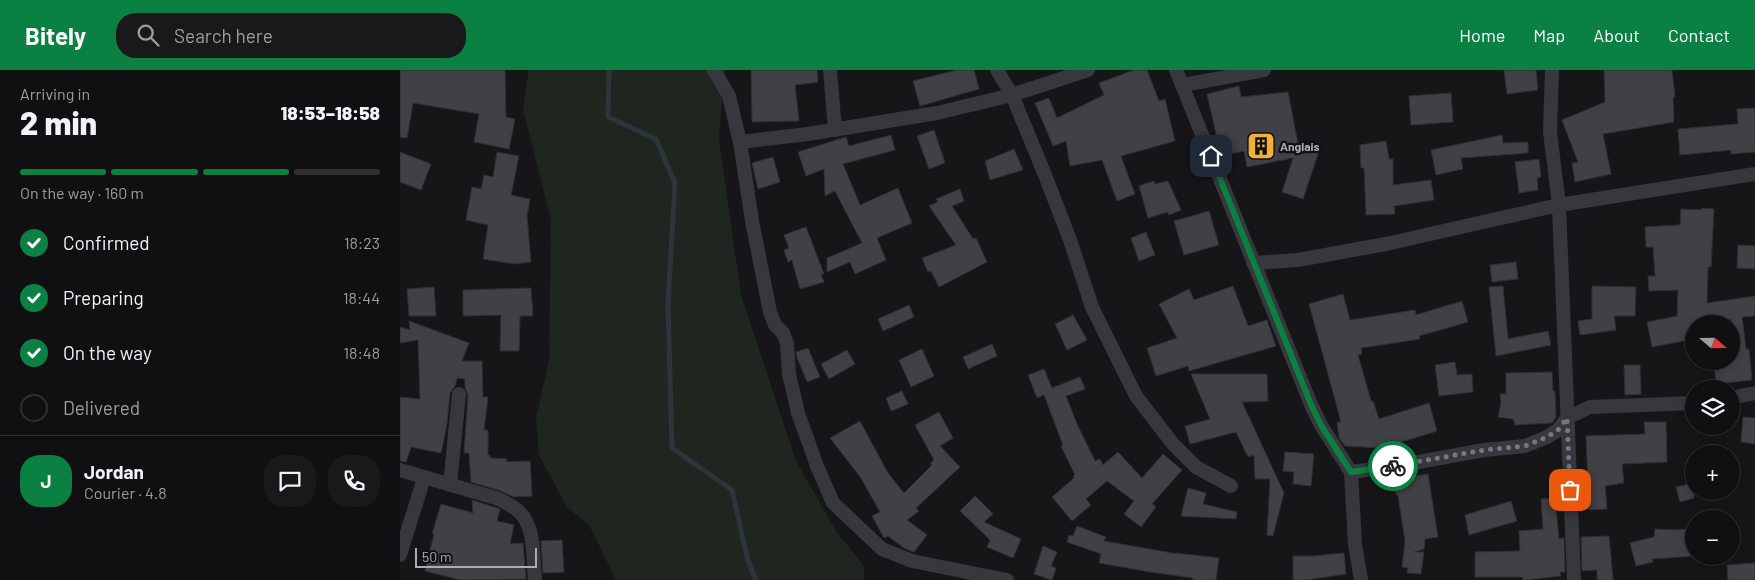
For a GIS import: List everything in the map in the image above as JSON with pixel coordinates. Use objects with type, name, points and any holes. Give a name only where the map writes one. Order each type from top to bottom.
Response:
[{"type":"street","points":[[714,70],[728,96],[740,142],[752,221],[770,312],[775,325],[783,333],[787,343],[789,374],[798,412],[817,466],[833,503],[882,549],[912,561],[1007,580]]},
{"type":"street","points":[[830,70],[835,130]]},
{"type":"street","points":[[997,70],[1012,95],[1070,240],[1092,307],[1136,396],[1173,444],[1196,468],[1231,486]]},
{"type":"street","points":[[740,142],[835,130],[937,113],[1012,95],[1088,70]]},
{"type":"street","points":[[1176,70],[1312,407],[1322,427],[1351,472],[1355,544],[1361,580]]},
{"type":"street","points":[[1183,84],[1221,74],[1264,70]]},
{"type":"street","points":[[1552,70],[1550,132],[1559,205],[1574,580]]},
{"type":"street","points":[[1253,263],[1298,260],[1386,244],[1559,205],[1755,174]]},
{"type":"street","points":[[1740,396],[1755,393]]},
{"type":"street","points":[[450,485],[459,394]]},
{"type":"street","points":[[1351,472],[1484,450],[1525,446],[1547,437],[1558,430],[1567,418],[1590,407],[1685,403]]},
{"type":"street","points":[[400,470],[498,498],[512,506],[526,520],[530,534],[536,580]]},
{"type":"street","points":[[400,555],[424,478]]},
{"type":"shaded area","points":[[529,70],[725,70],[719,139],[741,295],[796,461],[836,531],[864,566],[864,580],[616,580],[589,525],[567,507],[539,455],[536,418],[549,360],[551,220],[523,109]]},
{"type":"building","points":[[400,70],[505,70],[506,117],[515,119],[509,149],[474,142],[479,114],[413,103],[407,138],[400,137]]},
{"type":"building","points":[[751,70],[817,70],[818,82],[795,85],[799,121],[752,122]]},
{"type":"building","points":[[957,70],[974,70],[979,89],[920,106],[913,81]]},
{"type":"building","points":[[1134,70],[1147,70],[1159,101],[1165,99],[1175,141],[1121,156],[1135,194],[1117,201],[1102,160],[1070,166],[1066,141],[1053,146],[1035,103],[1049,98],[1057,118],[1104,95],[1099,83]]},
{"type":"building","points":[[1504,70],[1536,70],[1538,90],[1507,94]]},
{"type":"building","points":[[1604,70],[1672,70],[1675,97],[1673,97],[1674,122],[1603,134],[1611,174],[1575,182],[1572,163],[1578,162],[1562,120],[1605,102]]},
{"type":"building","points":[[1239,86],[1241,97],[1288,92],[1300,154],[1319,151],[1303,199],[1282,192],[1293,158],[1247,167],[1244,151],[1224,155],[1221,137],[1217,138],[1207,94]]},
{"type":"building","points":[[1451,93],[1453,122],[1411,125],[1409,96]]},
{"type":"building","points":[[1755,108],[1755,152],[1731,154],[1731,150],[1680,155],[1678,129],[1738,124],[1737,109]]},
{"type":"building","points":[[934,130],[945,163],[929,169],[917,136]]},
{"type":"building","points":[[891,135],[895,150],[843,164],[860,205],[898,188],[912,223],[877,238],[886,260],[855,274],[850,262],[827,272],[827,258],[862,243],[835,191],[825,196],[824,169],[806,176],[798,152],[846,137],[849,146]]},
{"type":"building","points":[[1502,135],[1503,143],[1528,142],[1528,153],[1461,158],[1463,169],[1436,175],[1431,150]]},
{"type":"building","points":[[1386,141],[1389,159],[1393,159],[1393,185],[1431,180],[1434,200],[1394,206],[1395,214],[1366,215],[1364,168],[1361,168],[1360,145]]},
{"type":"building","points":[[1014,149],[1023,170],[990,180],[985,161]]},
{"type":"building","points":[[400,152],[431,164],[421,190],[400,182]]},
{"type":"building","points":[[497,152],[519,156],[511,195],[530,199],[527,216],[531,262],[514,264],[483,259],[488,225],[466,220],[472,187],[481,189],[484,175],[493,177]]},
{"type":"building","points":[[773,157],[780,182],[758,189],[752,163]]},
{"type":"building","points":[[1539,159],[1541,177],[1537,178],[1538,190],[1519,193],[1515,162]]},
{"type":"building","points":[[1154,181],[1155,184],[1168,181],[1181,210],[1169,215],[1168,212],[1148,218],[1139,186]]},
{"type":"building","points":[[960,189],[964,201],[952,206],[973,239],[976,238],[987,262],[939,287],[931,271],[928,272],[922,258],[956,245],[929,206],[938,202],[936,199]]},
{"type":"building","points":[[1702,208],[1714,209],[1711,267],[1708,267],[1707,303],[1755,296],[1755,316],[1742,317],[1746,349],[1749,349],[1752,380],[1716,380],[1715,370],[1740,370],[1740,315],[1685,315],[1685,341],[1652,347],[1647,322],[1677,316],[1678,290],[1649,291],[1648,276],[1655,276],[1653,247],[1646,247],[1645,227],[1680,225],[1681,209],[1702,210]]},
{"type":"building","points":[[1209,211],[1219,245],[1184,255],[1174,221]]},
{"type":"building","points":[[806,227],[824,274],[821,274],[824,282],[800,289],[792,260],[788,262],[784,250],[789,248],[784,235]]},
{"type":"building","points":[[1146,232],[1155,255],[1139,261],[1131,238]]},
{"type":"building","points":[[1738,245],[1755,246],[1755,269],[1737,268]]},
{"type":"building","points":[[1516,262],[1518,279],[1492,282],[1490,265]]},
{"type":"building","points":[[1233,286],[1248,326],[1267,320],[1276,346],[1189,371],[1188,366],[1156,376],[1147,348],[1177,338],[1159,304],[1189,289],[1194,300]]},
{"type":"building","points":[[1503,286],[1508,339],[1548,331],[1551,345],[1496,356],[1489,287]]},
{"type":"building","points":[[1592,286],[1636,287],[1635,316],[1614,316],[1616,330],[1580,335],[1578,321],[1592,319]]},
{"type":"building","points":[[434,287],[436,316],[409,316],[407,289]]},
{"type":"building","points":[[531,288],[533,316],[520,316],[519,351],[500,351],[501,315],[463,316],[463,290]]},
{"type":"building","points":[[1343,294],[1350,320],[1415,310],[1416,315],[1462,301],[1468,322],[1419,336],[1420,339],[1361,348],[1362,354],[1358,355],[1371,401],[1373,401],[1379,419],[1429,403],[1437,431],[1382,448],[1345,446],[1339,438],[1337,422],[1341,422],[1309,304]]},
{"type":"building","points":[[909,305],[914,317],[883,331],[878,319]]},
{"type":"building","points":[[1073,315],[1087,340],[1067,350],[1055,324]]},
{"type":"building","points":[[409,321],[469,343],[462,361],[482,361],[483,397],[488,397],[484,430],[488,430],[488,455],[490,455],[490,458],[507,459],[506,462],[530,461],[532,496],[514,497],[471,482],[469,453],[464,453],[468,395],[465,388],[465,379],[457,378],[455,386],[450,393],[447,424],[441,453],[411,447],[406,462],[400,461],[400,397],[420,399],[418,340],[400,343],[400,327],[410,330]]},
{"type":"building","points":[[992,344],[997,356],[968,369],[963,357]]},
{"type":"building","points":[[808,348],[820,377],[807,382],[796,352]]},
{"type":"building","points":[[922,349],[934,376],[911,387],[899,360]]},
{"type":"building","points":[[847,350],[855,364],[829,379],[821,364]]},
{"type":"building","points":[[1455,362],[1457,375],[1472,374],[1473,392],[1439,396],[1435,365]]},
{"type":"building","points":[[1624,365],[1640,365],[1641,394],[1625,395]]},
{"type":"building","points":[[1044,369],[1052,388],[1080,377],[1085,389],[1066,396],[1095,461],[1100,459],[1103,465],[1118,452],[1142,478],[1163,454],[1182,470],[1152,504],[1156,507],[1141,527],[1124,514],[1134,501],[1107,481],[1086,499],[1091,505],[1072,521],[1052,497],[1075,475],[1061,446],[1063,445],[1044,395],[1037,398],[1028,375]]},
{"type":"building","points":[[1552,372],[1556,417],[1552,423],[1515,425],[1513,419],[1498,417],[1501,403],[1500,394],[1506,394],[1506,373]]},
{"type":"building","points":[[1191,374],[1267,374],[1268,401],[1242,402],[1284,493],[1273,536],[1267,535],[1270,479],[1255,479],[1254,455],[1248,457],[1236,432],[1190,444],[1185,426],[1210,419]]},
{"type":"building","points":[[902,391],[908,404],[891,411],[886,398]]},
{"type":"building","points":[[939,412],[953,438],[940,446],[960,467],[916,508],[919,511],[907,520],[927,535],[914,552],[904,548],[888,536],[884,538],[872,516],[880,512],[861,478],[830,438],[860,421],[888,473],[904,493],[932,465],[930,464],[934,460],[915,425]]},
{"type":"building","points":[[1743,417],[1755,418],[1755,444],[1741,442]]},
{"type":"building","points":[[1644,422],[1666,422],[1667,462],[1622,464],[1624,483],[1605,486],[1607,509],[1589,510],[1586,436],[1645,434]]},
{"type":"building","points":[[1285,452],[1314,454],[1311,486],[1293,484],[1294,472],[1283,471]]},
{"type":"building","points":[[1428,474],[1438,537],[1425,539],[1424,549],[1414,552],[1424,552],[1421,574],[1407,573],[1408,568],[1402,567],[1405,541],[1394,479]]},
{"type":"building","points":[[1685,485],[1685,500],[1687,500],[1680,502],[1676,487]]},
{"type":"building","points":[[1188,488],[1206,493],[1203,504],[1237,512],[1236,519],[1181,516]]},
{"type":"building","points":[[975,496],[993,514],[984,522],[1021,539],[1013,558],[987,547],[990,540],[960,511]]},
{"type":"building","points":[[1555,498],[1559,539],[1564,538],[1565,572],[1560,572],[1561,576],[1523,580],[1523,577],[1475,577],[1475,552],[1520,551],[1519,531],[1543,529],[1541,499]]},
{"type":"building","points":[[472,500],[500,509],[497,521],[514,525],[510,544],[523,543],[526,579],[461,580],[425,571],[434,534],[432,534],[441,504],[473,513]]},
{"type":"building","points":[[1511,501],[1517,521],[1469,535],[1465,515]]},
{"type":"building","points":[[1077,526],[1106,537],[1104,541],[1178,554],[1176,553],[1219,558],[1216,580],[1193,580],[1193,578],[1099,563],[1101,554],[1067,542],[1069,535],[1073,536]]},
{"type":"building","points":[[1655,529],[1685,529],[1685,557],[1652,559],[1653,562],[1636,566],[1630,543],[1654,537]]},
{"type":"building","points":[[1609,536],[1613,580],[1597,580],[1597,570],[1582,571],[1581,537]]},
{"type":"building","points":[[562,540],[564,572],[543,573],[541,541]]},
{"type":"building","points":[[1043,546],[1057,552],[1051,566],[1056,568],[1052,580],[1034,574]]},
{"type":"building","points":[[1344,553],[1346,574],[1293,580],[1293,556]]},
{"type":"building","points":[[1755,563],[1755,580],[1728,580],[1727,565]]},
{"type":"waterway","points":[[609,70],[608,117],[656,139],[675,183],[668,303],[672,448],[732,490],[748,561],[756,580]]},
{"type":"way so far","points":[[1393,466],[1484,450],[1525,446],[1558,430],[1567,418],[1570,490]]},
{"type":"place","name":"Anglais","points":[[1261,146]]},
{"type":"route","points":[[1211,156],[1253,263],[1322,427],[1351,472],[1393,466]]}]
